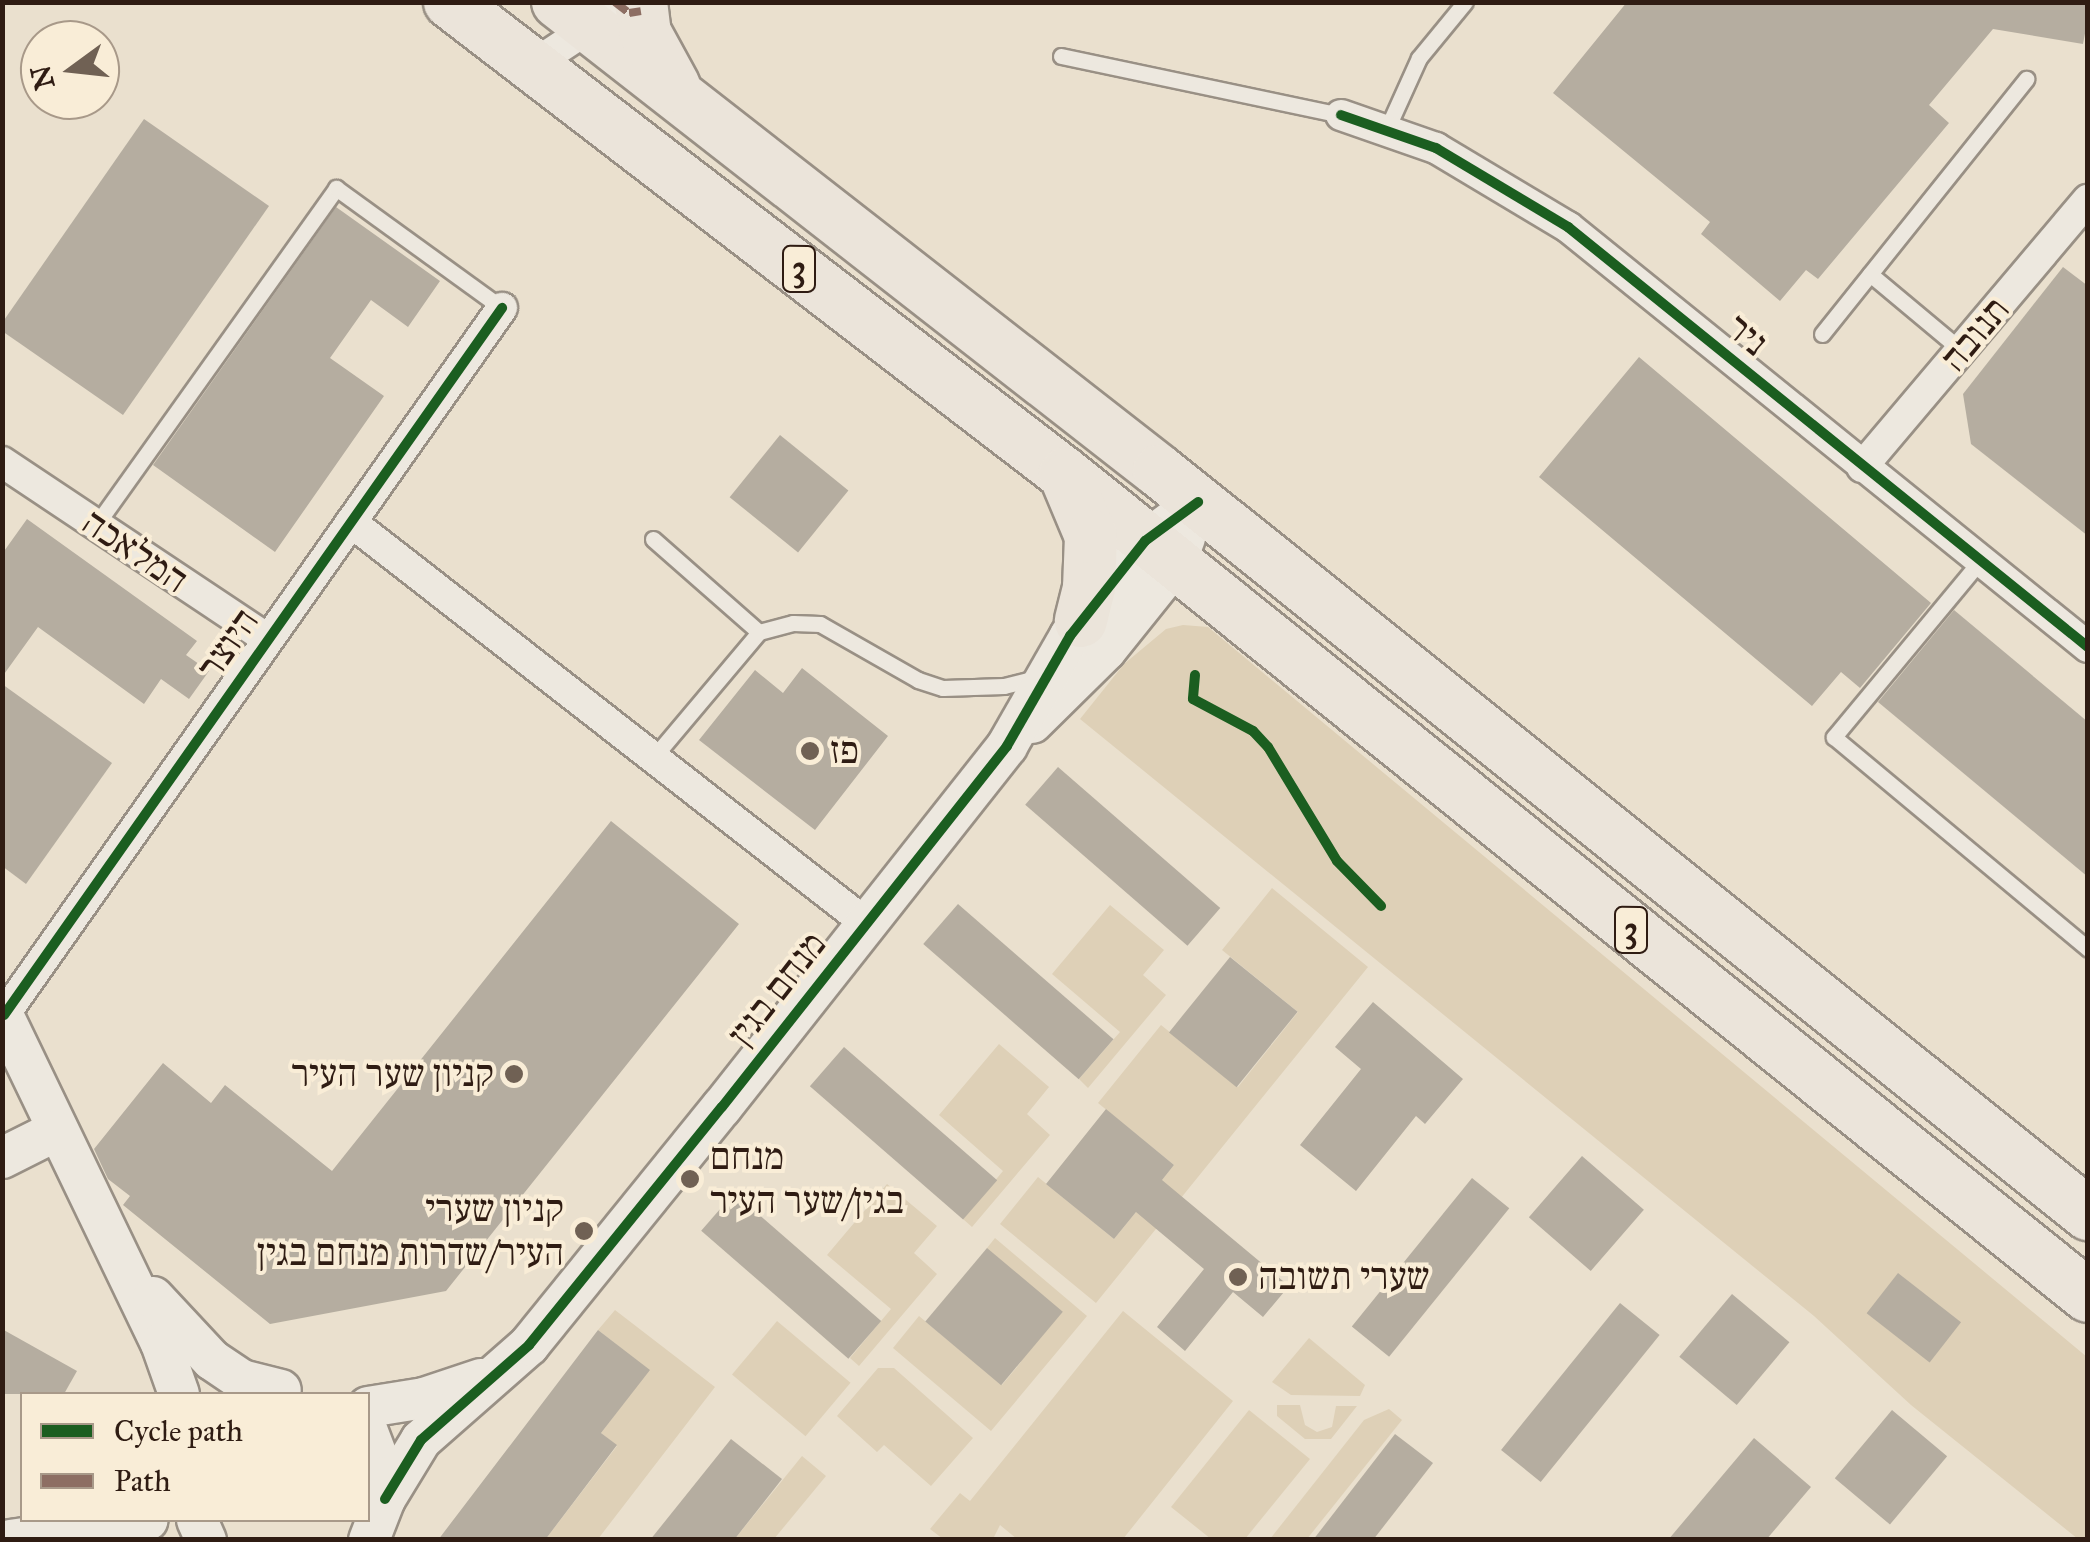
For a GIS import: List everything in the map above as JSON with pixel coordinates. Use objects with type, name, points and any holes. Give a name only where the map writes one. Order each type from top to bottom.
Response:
[{"type":"highway","name":"3","points":[[450,2],[1065,474],[2088,1296]]},
{"type":"highway","points":[[641,2],[645,33],[658,63],[684,100]]},
{"type":"highway","name":"3","points":[[577,9],[684,100],[1198,502],[2088,1214]]},
{"type":"highway","points":[[1065,474],[1090,536],[1089,588],[1081,621]]},
{"type":"street","points":[[532,65],[577,9]]},
{"type":"street","points":[[532,65],[577,9]]},
{"type":"street","name":"ניר","points":[[1342,115],[1436,148],[1568,227],[2088,647]]},
{"type":"street","name":"תנובה","points":[[1862,467],[2085,207]]},
{"type":"street","name":"היוצר","points":[[3,1014],[502,308]]},
{"type":"street","name":"המלאכה","points":[[2,462],[268,640]]},
{"type":"street","name":"מנחם בגין","points":[[369,1540],[385,1498],[422,1440],[529,1345],[1007,746],[1106,650],[1160,553],[1198,502]]},
{"type":"street","points":[[351,522],[867,924]]},
{"type":"street","name":"מנחם בגין","points":[[1007,746],[1081,621],[1160,553]]},
{"type":"street","points":[[3,1014],[56,1132],[161,1343],[178,1392]]},
{"type":"street","points":[[2,1158],[56,1132]]},
{"type":"street","points":[[114,1252],[212,1360],[242,1380],[282,1392]]},
{"type":"street","name":"מנחם בגין","points":[[370,1406],[458,1389],[504,1365],[529,1345]]},
{"type":"street","points":[[370,1436],[380,1455],[385,1498]]},
{"type":"street","points":[[10,1540],[134,1522]]},
{"type":"lane","points":[[1386,131],[1419,58],[1465,2]]},
{"type":"lane","points":[[1061,56],[1342,115]]},
{"type":"lane","points":[[1822,334],[2026,79]]},
{"type":"lane","points":[[96,525],[336,188],[502,308]]},
{"type":"lane","points":[[1870,274],[1961,350]]},
{"type":"lane","points":[[653,538],[759,632]]},
{"type":"lane","points":[[1980,562],[1834,737],[2088,949]]},
{"type":"lane","points":[[653,758],[759,632],[792,623],[820,624],[918,680],[943,688],[973,688],[1046,676]]},
{"type":"shaded area","points":[[1183,625],[1208,627],[2087,1357],[2087,1539],[2078,1539],[1911,1405],[1814,1316],[1080,719],[1124,664],[1166,629]]},
{"type":"shaded area","points":[[1272,888],[1368,967],[1096,1303],[1000,1224],[1038,1177],[1114,1239],[1174,1165],[1098,1103],[1161,1025],[1238,1087],[1298,1012],[1222,950]]},
{"type":"shaded area","points":[[1110,905],[1164,950],[1143,975],[1166,995],[1088,1088],[1079,1079],[1120,1032],[1052,974]]},
{"type":"shaded area","points":[[999,1044],[1049,1087],[1027,1114],[1050,1135],[972,1227],[963,1219],[1003,1171],[939,1115]]},
{"type":"shaded area","points":[[887,1184],[937,1226],[914,1253],[937,1274],[859,1366],[850,1358],[891,1309],[827,1255]]},
{"type":"shaded area","points":[[995,1238],[1087,1316],[991,1431],[893,1348],[919,1316],[1002,1385],[1021,1362],[1011,1353],[987,1248]]},
{"type":"shaded area","points":[[615,1310],[715,1387],[598,1539],[545,1540],[617,1446],[601,1433],[649,1370],[598,1330]]},
{"type":"shaded area","points":[[1123,1311],[1233,1401],[1123,1539],[1017,1539],[1000,1525],[993,1539],[943,1539],[930,1529],[960,1493],[970,1501]]},
{"type":"shaded area","points":[[777,1321],[851,1383],[806,1436],[732,1375]]},
{"type":"shaded area","points":[[1309,1338],[1365,1385],[1360,1396],[1291,1395],[1272,1382]]},
{"type":"shaded area","points":[[878,1368],[894,1368],[973,1438],[931,1486],[884,1445],[877,1452],[837,1416]]},
{"type":"shaded area","points":[[1277,1405],[1300,1405],[1305,1425],[1317,1432],[1332,1427],[1336,1406],[1357,1406],[1331,1439],[1305,1439],[1277,1416]]},
{"type":"shaded area","points":[[1389,1409],[1402,1420],[1307,1539],[1270,1539],[1364,1420]]},
{"type":"shaded area","points":[[1249,1410],[1310,1459],[1245,1539],[1211,1539],[1171,1507]]},
{"type":"shaded area","points":[[802,1456],[826,1476],[774,1539],[734,1540]]},
{"type":"building","points":[[1627,2],[2088,2],[2088,18],[2083,44],[1993,29],[1929,105],[1949,123],[1818,279],[1806,270],[1780,301],[1701,234],[1710,222],[1553,93]]},
{"type":"building","points":[[144,119],[269,206],[123,415],[2,331],[2,323]]},
{"type":"building","points":[[336,207],[440,281],[408,327],[371,300],[330,358],[384,396],[275,552],[153,465]]},
{"type":"building","points":[[2063,267],[2088,286],[2088,536],[1971,444],[1963,394]]},
{"type":"building","points":[[1639,357],[1931,603],[1860,688],[1841,672],[1812,706],[1539,477]]},
{"type":"building","points":[[780,435],[848,490],[798,553],[730,497]]},
{"type":"building","points":[[27,519],[197,641],[186,655],[209,671],[189,699],[161,679],[144,704],[38,627],[2,677],[2,554]]},
{"type":"building","points":[[1954,610],[2088,722],[2088,877],[1878,702]]},
{"type":"building","points":[[802,668],[888,736],[815,830],[699,740],[755,670],[783,693]]},
{"type":"building","points":[[2,684],[112,763],[26,884],[2,866]]},
{"type":"building","points":[[1058,767],[1220,908],[1187,946],[1025,805]]},
{"type":"building","name":"קניון שער העיר","points":[[611,821],[739,924],[446,1291],[270,1324],[123,1205],[130,1196],[108,1179],[94,1149],[163,1063],[211,1103],[225,1085],[332,1171]]},
{"type":"building","points":[[958,904],[1113,1039],[1079,1079],[923,944]]},
{"type":"building","points":[[1230,957],[1298,1012],[1237,1087],[1169,1032]]},
{"type":"building","points":[[1373,1002],[1463,1079],[1425,1124],[1416,1116],[1356,1191],[1300,1145],[1361,1069],[1335,1047]]},
{"type":"building","points":[[844,1047],[997,1180],[963,1219],[810,1086]]},
{"type":"building","points":[[1106,1109],[1174,1165],[1162,1180],[1289,1286],[1263,1317],[1233,1292],[1185,1351],[1157,1327],[1204,1269],[1136,1212],[1114,1239],[1046,1184]]},
{"type":"building","points":[[1582,1156],[1644,1210],[1591,1271],[1529,1217]]},
{"type":"building","points":[[1472,1178],[1509,1208],[1389,1357],[1352,1326]]},
{"type":"building","points":[[734,1193],[881,1321],[848,1359],[701,1231]]},
{"type":"building","points":[[987,1248],[1063,1312],[1001,1385],[925,1322]]},
{"type":"building","points":[[1898,1273],[1961,1322],[1930,1362],[1867,1313]]},
{"type":"building","points":[[1732,1294],[1789,1342],[1737,1405],[1679,1357]]},
{"type":"building","points":[[1620,1303],[1660,1335],[1541,1482],[1501,1450]]},
{"type":"building","points":[[2,1329],[77,1371],[65,1392],[2,1394]]},
{"type":"building","points":[[598,1330],[650,1370],[601,1433],[617,1445],[545,1540],[438,1540]]},
{"type":"building","points":[[1892,1410],[1947,1456],[1890,1524],[1835,1478]]},
{"type":"building","points":[[1395,1434],[1433,1463],[1373,1540],[1313,1540]]},
{"type":"building","points":[[1754,1438],[1811,1487],[1766,1540],[1668,1540]]},
{"type":"building","points":[[731,1439],[782,1479],[734,1540],[650,1540]]},
{"type":"marked path","points":[[615,2],[629,13],[641,11]]},
{"type":"cycle path","points":[[1341,115],[1436,148],[1568,227],[2088,647]]},
{"type":"cycle path","points":[[4,1015],[502,308]]},
{"type":"cycle path","points":[[385,1499],[421,1440],[529,1345],[722,1107],[1007,746],[1070,636],[1145,541],[1198,502]]},
{"type":"cycle path","points":[[1195,675],[1193,699],[1253,731],[1268,747],[1337,861],[1381,906]]},
{"type":"place","name":"פז","points":[[810,751]]},
{"type":"place","name":"קניון שער העיר","points":[[514,1074]]},
{"type":"place","name":"מנחם בגין/שער העיר","points":[[690,1179]]},
{"type":"place","name":"קניון שערי העיר/שדרות מנחם בגין","points":[[584,1231]]},
{"type":"place","name":"שערי תשובה","points":[[1238,1277]]}]
